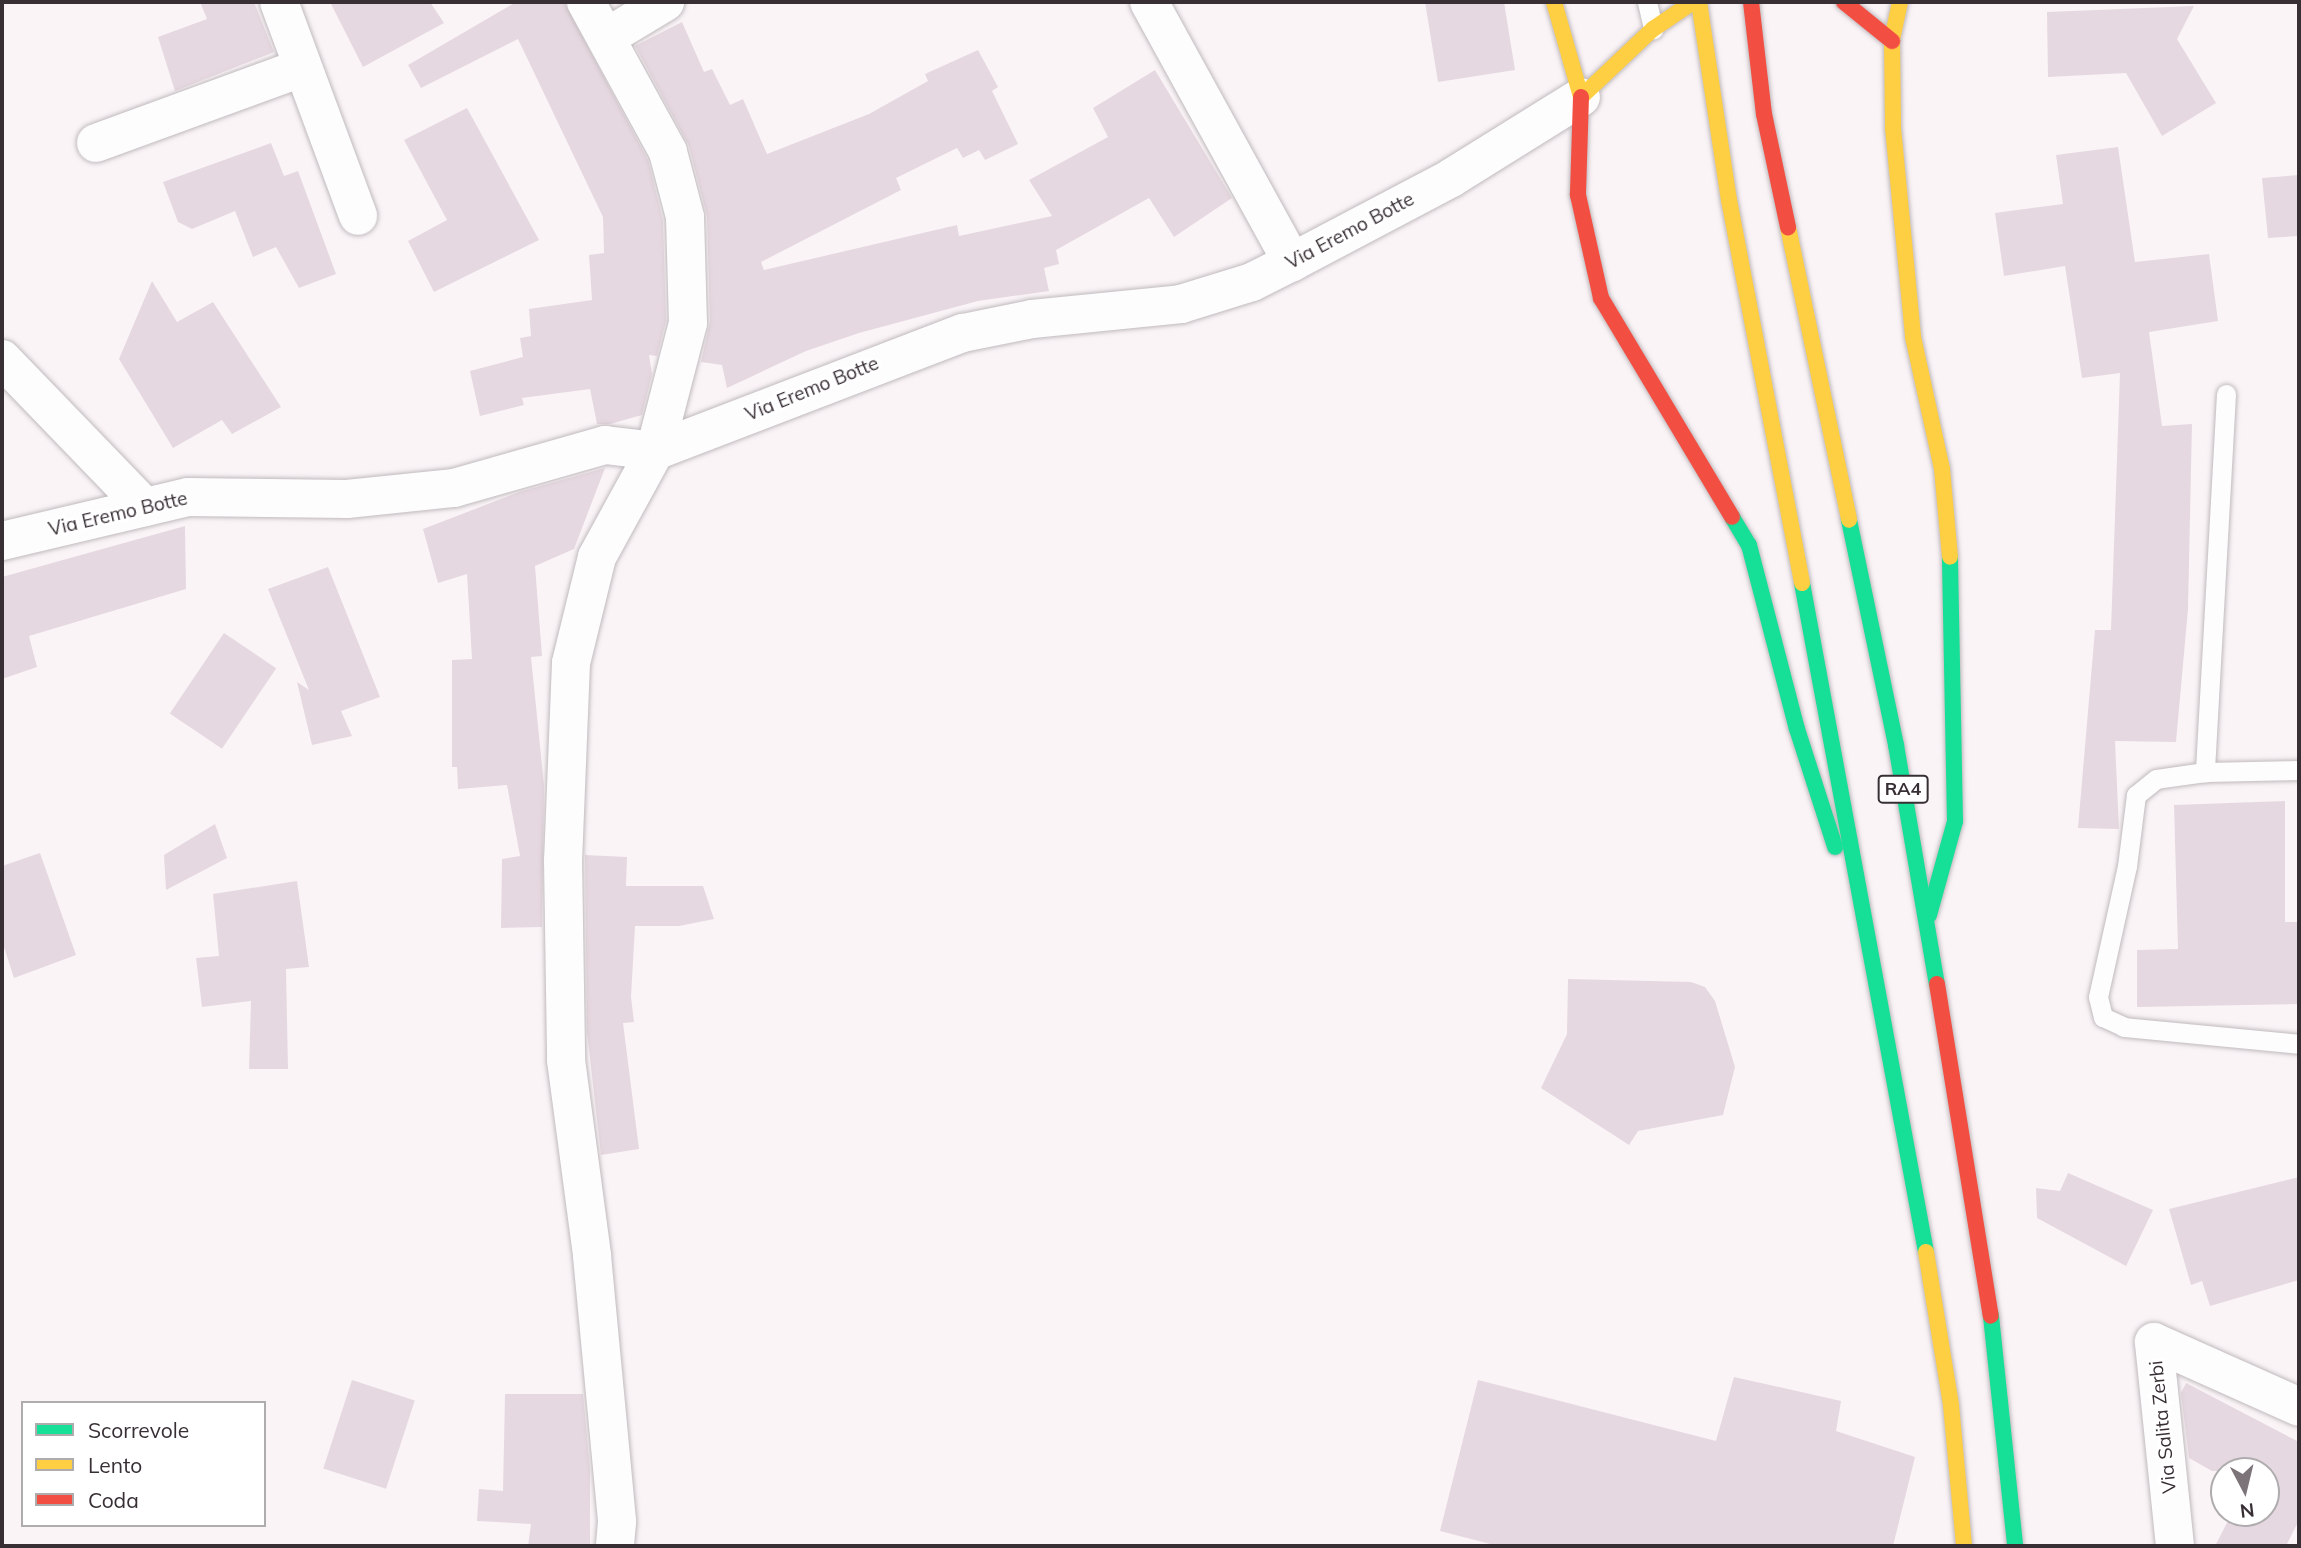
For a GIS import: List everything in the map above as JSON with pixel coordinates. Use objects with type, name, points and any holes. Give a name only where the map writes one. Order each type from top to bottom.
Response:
[{"type":"main road","points":[[1554,2],[1580,97],[1578,195],[1601,298],[1749,545],[1824,824],[1867,916]]},
{"type":"main road","points":[[1580,97],[1653,29],[1693,2]]},
{"type":"main road","points":[[1699,2],[1702,44],[1867,916],[1951,1405],[1964,1546]]},
{"type":"main road","name":"RA4","points":[[1751,2],[1753,39],[1764,114],[1896,745],[1927,923],[1990,1302],[2015,1546]]},
{"type":"main road","points":[[1844,2],[1892,41]]},
{"type":"main road","points":[[1900,2],[1892,41],[1893,128],[1913,337],[1942,469],[1954,602],[1955,821],[1927,923]]},
{"type":"street","points":[[279,2],[301,68],[358,216]]},
{"type":"street","points":[[586,2],[607,37],[645,117],[668,152],[685,217],[688,323],[655,451],[597,557],[570,663],[563,860],[566,1060],[593,1256],[618,1522],[615,1546]]},
{"type":"street","points":[[607,37],[665,2]]},
{"type":"street","points":[[1149,2],[1292,262]]},
{"type":"street","points":[[96,144],[301,68]]},
{"type":"street","name":"Via Eremo Botte","points":[[2,541],[188,497],[347,499],[454,488],[606,445],[655,451],[963,333],[1032,319],[1181,304],[1252,282],[1292,262],[1451,178],[1580,97]]},
{"type":"street","points":[[2,359],[145,507]]},
{"type":"street","name":"Via Salita Zerbi","points":[[2175,1546],[2154,1342],[2299,1407]]},
{"type":"lane","points":[[1647,2],[1653,29]]},
{"type":"lane","points":[[2205,772],[2226,394]]},
{"type":"lane","points":[[2299,770],[2205,772],[2156,779],[2136,796],[2127,866],[2098,997],[2103,1017],[2124,1027],[2299,1044]]},
{"type":"building","points":[[200,2],[254,2],[274,52],[175,91],[158,37],[207,19]]},
{"type":"building","points":[[330,2],[430,2],[444,23],[363,67]]},
{"type":"building","points":[[516,2],[564,2],[648,160],[663,220],[666,321],[657,356],[649,355],[652,374],[642,415],[610,424],[597,424],[590,389],[522,398],[524,405],[480,416],[470,371],[523,357],[520,338],[531,336],[529,309],[592,300],[589,255],[604,253],[603,217],[518,39],[421,88],[408,65]]},
{"type":"building","points":[[1425,2],[1504,2],[1515,70],[1438,82]]},
{"type":"building","points":[[2194,6],[2177,39],[2216,103],[2162,136],[2126,73],[2048,77],[2047,12]]},
{"type":"building","points":[[682,22],[704,72],[712,69],[730,105],[743,99],[767,154],[869,114],[928,81],[925,74],[978,50],[998,87],[992,91],[1018,144],[985,160],[979,150],[963,158],[957,148],[896,178],[901,190],[761,262],[764,270],[957,225],[959,236],[1052,216],[1029,180],[1108,137],[1093,108],[1155,70],[1232,198],[1174,237],[1149,198],[1056,250],[1059,264],[1044,268],[1049,291],[978,301],[859,333],[806,351],[727,388],[722,365],[701,362],[710,322],[707,216],[689,146],[635,46]]},
{"type":"building","points":[[467,108],[539,240],[434,292],[408,241],[447,220],[404,140]]},
{"type":"building","points":[[271,143],[284,176],[298,171],[336,274],[299,288],[276,247],[253,257],[235,211],[192,229],[178,222],[163,182]]},
{"type":"building","points":[[2118,147],[2135,262],[2209,254],[2218,321],[2149,332],[2162,426],[2192,424],[2188,609],[2176,742],[2115,741],[2119,829],[2078,828],[2095,630],[2111,630],[2120,373],[2082,378],[2065,266],[2004,276],[1995,213],[2063,204],[2056,155]]},
{"type":"building","points":[[2299,175],[2299,236],[2268,238],[2262,178]]},
{"type":"building","points":[[152,281],[177,322],[213,302],[281,407],[232,434],[222,420],[173,448],[119,359]]},
{"type":"building","points":[[605,468],[574,549],[535,566],[542,656],[531,657],[544,785],[542,927],[501,928],[502,859],[520,856],[507,785],[458,789],[457,767],[452,767],[452,660],[472,659],[467,574],[438,583],[423,529],[519,492]]},
{"type":"building","points":[[185,526],[186,589],[29,636],[37,667],[2,679],[2,577]]},
{"type":"building","points":[[328,567],[380,697],[341,711],[352,736],[312,745],[297,682],[309,690],[268,589]]},
{"type":"building","points":[[224,633],[276,668],[222,749],[170,713]]},
{"type":"building","points":[[2285,801],[2285,922],[2299,922],[2299,1004],[2137,1007],[2137,950],[2178,949],[2174,805]]},
{"type":"building","points":[[215,824],[227,858],[166,890],[164,855]]},
{"type":"building","points":[[40,853],[76,955],[14,978],[2,941],[2,866]]},
{"type":"building","points":[[585,855],[627,857],[626,886],[703,886],[714,919],[679,926],[635,926],[631,997],[634,1022],[623,1023],[639,1149],[601,1155],[587,1032]]},
{"type":"building","points":[[297,881],[309,967],[286,969],[288,1069],[249,1069],[251,1001],[202,1007],[196,958],[219,956],[213,894]]},
{"type":"building","points":[[1568,979],[1691,982],[1705,987],[1715,1001],[1735,1067],[1723,1115],[1638,1131],[1629,1145],[1541,1088],[1567,1034]]},
{"type":"building","points":[[2068,1173],[2153,1210],[2126,1266],[2037,1218],[2036,1188],[2060,1191]]},
{"type":"building","points":[[2299,1177],[2299,1280],[2210,1306],[2202,1281],[2191,1285],[2169,1209]]},
{"type":"building","points":[[1734,1377],[1841,1401],[1836,1431],[1915,1457],[1893,1546],[1498,1546],[1440,1531],[1478,1380],[1716,1441]]},
{"type":"building","points":[[352,1380],[415,1400],[386,1489],[323,1468]]},
{"type":"building","points":[[2186,1383],[2299,1442],[2299,1520],[2286,1546],[2215,1546],[2225,1527],[2280,1527],[2280,1457],[2210,1457],[2210,1470],[2189,1458],[2181,1393]]},
{"type":"building","points":[[505,1394],[583,1394],[590,1469],[590,1546],[528,1546],[531,1524],[477,1521],[479,1489],[503,1491]]},
{"type":"traffic: fast","points":[[1732,517],[1749,545],[1797,729],[1835,847]]},
{"type":"traffic: fast","points":[[1849,520],[1896,745],[1937,984]]},
{"type":"traffic: fast","points":[[1929,915],[1955,821],[1950,557]]},
{"type":"traffic: fast","points":[[1802,583],[1926,1252]]},
{"type":"traffic: fast","points":[[1991,1316],[2015,1546]]},
{"type":"traffic: slow","points":[[1554,2],[1581,97],[1653,29],[1693,2]]},
{"type":"traffic: slow","points":[[1699,2],[1729,200],[1802,583]]},
{"type":"traffic: slow","points":[[1900,2],[1892,41],[1893,128],[1913,337],[1942,469],[1950,557]]},
{"type":"traffic: slow","points":[[1788,227],[1849,520]]},
{"type":"traffic: slow","points":[[1926,1252],[1951,1405],[1964,1546]]},
{"type":"traffic: jam","points":[[1751,2],[1764,114],[1788,227]]},
{"type":"traffic: jam","points":[[1844,2],[1892,41]]},
{"type":"traffic: jam","points":[[1581,97],[1578,195],[1601,298],[1732,517]]},
{"type":"traffic: jam","points":[[1937,984],[1991,1316]]}]
